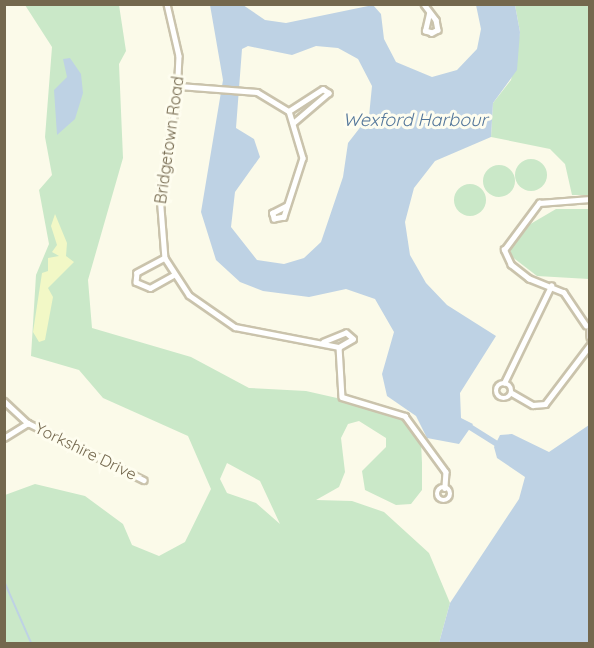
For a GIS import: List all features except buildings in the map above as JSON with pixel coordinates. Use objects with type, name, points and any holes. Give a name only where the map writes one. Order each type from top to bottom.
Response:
[{"type":"street","name":"Bridgetown Road","points":[[167,4],[179,56],[179,86],[159,195],[165,258],[173,275],[202,309],[235,327],[339,346],[351,344],[352,334],[324,342]]},
{"type":"street","points":[[424,4],[429,13]]},
{"type":"street","points":[[179,86],[245,91],[273,99],[289,111],[295,122],[303,158],[286,206]]},
{"type":"street","points":[[289,111],[322,89],[328,93],[295,122]]},
{"type":"street","points":[[590,199],[539,203],[505,245],[511,265],[564,294],[588,326],[590,337]]},
{"type":"street","points":[[165,258],[135,276],[145,288],[173,275]]},
{"type":"street","points":[[512,393],[498,398],[497,387],[504,383],[551,286]]},
{"type":"street","points":[[504,383],[512,393],[533,405],[545,404],[590,345]]},
{"type":"street","points":[[339,346],[342,397],[405,416],[446,472],[446,488]]},
{"type":"street","name":"Yorkshire Drive","points":[[4,401],[28,423],[144,480]]},
{"type":"street","name":"Yorkshire Drive","points":[[4,438],[28,423]]},
{"type":"shaded area","points":[[25,5],[119,5],[126,51],[119,64],[123,158],[88,280],[92,328],[191,357],[249,388],[306,391],[390,410],[406,421],[421,442],[422,490],[411,504],[396,505],[365,490],[362,471],[386,447],[386,438],[359,421],[348,424],[341,438],[345,472],[339,487],[316,500],[352,501],[384,512],[429,553],[450,603],[439,643],[5,644],[5,495],[35,484],[85,496],[123,524],[132,545],[159,556],[185,542],[211,489],[188,436],[103,398],[79,370],[31,356],[36,275],[49,244],[39,190],[52,175],[45,137],[52,47]],"holes":[[[227,463],[260,481],[280,524],[256,503],[227,493],[220,479]]]},
{"type":"shaded area","points":[[515,5],[589,5],[589,195],[572,195],[565,164],[550,149],[491,137],[493,103],[511,80],[520,32]]},
{"type":"shaded area","points":[[531,159],[542,164],[547,175],[542,186],[531,191],[520,186],[515,175],[520,164]]},
{"type":"shaded area","points":[[499,165],[510,170],[515,181],[510,192],[499,197],[488,192],[483,181],[488,170]]},
{"type":"shaded area","points":[[470,184],[481,189],[486,200],[481,211],[470,216],[459,211],[454,200],[459,189]]},
{"type":"shaded area","points":[[556,209],[589,209],[589,279],[537,276],[511,256],[511,247],[527,226]]},
{"type":"sand","points":[[55,214],[67,243],[66,256],[74,262],[48,288],[53,297],[45,340],[39,342],[33,332],[42,273],[48,271],[48,258],[59,256],[52,252],[57,245],[51,226]]},
{"type":"water","name":"Wexford Harbour","points":[[210,5],[243,5],[265,20],[286,23],[373,5],[381,14],[384,39],[396,62],[432,77],[457,70],[477,49],[481,29],[476,5],[515,5],[520,32],[517,70],[493,103],[491,137],[435,161],[414,188],[405,222],[410,255],[426,283],[447,305],[496,336],[460,393],[461,418],[473,424],[459,444],[427,438],[416,416],[387,396],[382,374],[394,332],[375,299],[346,289],[309,297],[263,291],[240,282],[216,260],[201,212],[223,80]],"holes":[[[248,46],[292,55],[316,46],[338,48],[358,59],[372,86],[369,116],[348,143],[343,177],[321,242],[304,258],[284,264],[257,260],[231,227],[235,192],[260,157],[254,139],[236,128],[242,49]]]},
{"type":"water","points":[[70,58],[81,74],[83,93],[75,119],[57,135],[54,90],[67,77],[63,59]]},
{"type":"water","points":[[589,425],[589,643],[439,643],[450,603],[519,499],[525,477],[497,458],[494,447],[500,435],[512,434],[549,452]]},
{"type":"waterway","points":[[470,427],[496,443]]},
{"type":"waterway","points":[[4,580],[32,644]]}]
